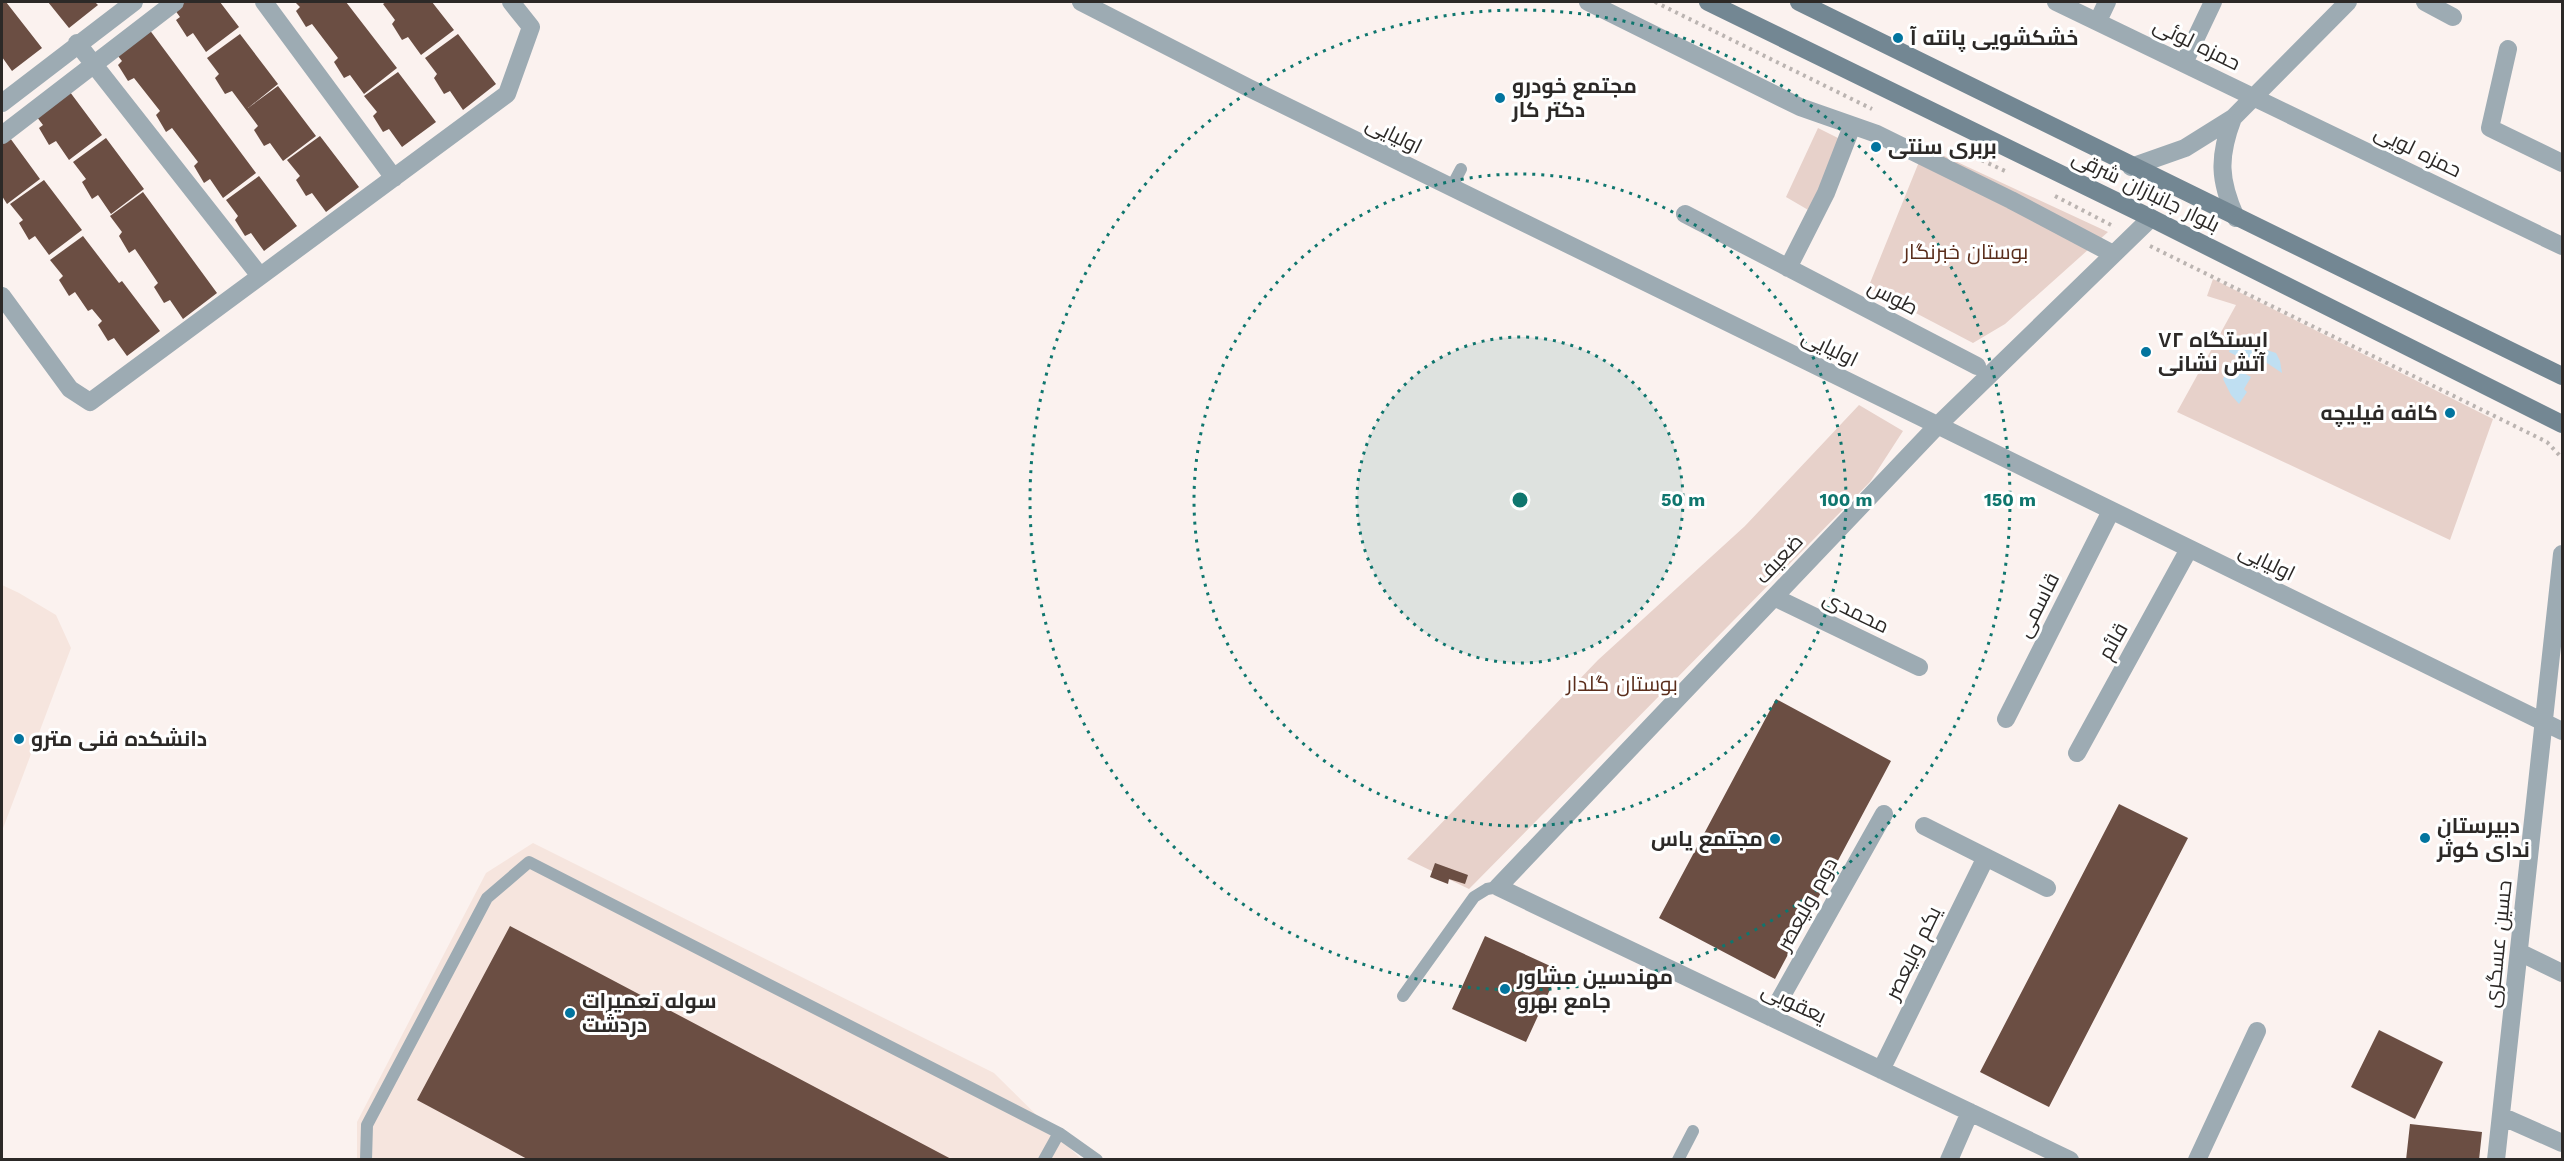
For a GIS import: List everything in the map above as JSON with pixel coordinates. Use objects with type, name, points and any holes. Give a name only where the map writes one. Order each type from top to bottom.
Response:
[{"type":"main road","name":"بلوار جانبازان شرقی","points":[[1708,2],[2151,218],[2562,424]]},
{"type":"main road","name":"بلوار جانبازان شرقی","points":[[1799,2],[2562,376]]},
{"type":"street","points":[[4,98],[132,2]]},
{"type":"street","points":[[2,135],[175,2]]},
{"type":"street","points":[[264,2],[394,178]]},
{"type":"street","points":[[2,296],[70,388],[90,402],[507,94],[531,27],[511,2]]},
{"type":"street","name":"اولیایی","points":[[1084,2],[1249,88],[1451,188],[2562,731]]},
{"type":"street","points":[[1588,2],[1800,107],[1877,134],[2114,254]]},
{"type":"street","name":"حمزه لوئی","points":[[2056,2],[2254,96]]},
{"type":"street","points":[[2098,21],[2107,2]]},
{"type":"street","points":[[2184,63],[2213,2]]},
{"type":"street","points":[[2131,166],[2185,148],[2233,118],[2349,2]]},
{"type":"street","points":[[2425,2],[2453,17]]},
{"type":"street","points":[[78,43],[260,276]]},
{"type":"street","points":[[2508,49],[2490,128],[2562,163]]},
{"type":"street","name":"حمزه لویی","points":[[2254,96],[2562,246]]},
{"type":"street","points":[[2233,118],[2224,142],[2221,168],[2226,194],[2236,218]]},
{"type":"street","points":[[1788,268],[1826,193],[1852,126]]},
{"type":"street","name":"طوس","points":[[1684,214],[1977,366]]},
{"type":"street","name":"ضعیف","points":[[1498,887],[1937,426],[2151,218]]},
{"type":"street","name":"قاسمی","points":[[2006,719],[2111,511]]},
{"type":"street","name":"قائم","points":[[2077,753],[2188,549]]},
{"type":"street","name":"حسین عسگری","points":[[2496,1160],[2562,554]]},
{"type":"street","name":"محمدی","points":[[1774,597],[1919,667]]},
{"type":"street","name":"دوم ولیعصر","points":[[1770,1017],[1884,814]]},
{"type":"street","points":[[1924,826],[2047,888]]},
{"type":"street","name":"یکم ولیعصر","points":[[1881,1070],[1986,857]]},
{"type":"street","name":"یعقوبی","points":[[1498,887],[2070,1160]]},
{"type":"street","points":[[2519,952],[2562,973]]},
{"type":"street","points":[[2196,1160],[2257,1031]]},
{"type":"street","points":[[1949,1160],[1970,1112]]},
{"type":"street","points":[[2501,1116],[2562,1143]]},
{"type":"lane","points":[[1451,188],[1461,169]]},
{"type":"lane","points":[[366,1160],[367,1125],[487,898],[529,862],[1059,1133],[1097,1160]]},
{"type":"lane","points":[[1403,996],[1474,897],[1487,889],[1498,887]]},
{"type":"lane","points":[[1678,1160],[1693,1131]]},
{"type":"lane","points":[[1044,1160],[1059,1133]]},
{"type":"shaded area","name":"دانشکده فنی مترو","points":[[2,585],[56,615],[71,648],[2,831]]},
{"type":"shaded area","points":[[533,843],[994,1073],[1081,1159],[357,1159],[357,1122],[486,873]]},
{"type":"green space","points":[[1818,128],[1840,139],[1810,211],[1786,197]]},
{"type":"green space","name":"بوستان خبرنگار","points":[[1925,147],[2108,232],[2005,324],[1973,343],[1868,288]]},
{"type":"green space","points":[[2213,279],[2493,419],[2450,540],[2177,412],[2236,305],[2207,296]]},
{"type":"green space","name":"بوستان گلدار","points":[[1859,405],[1903,431],[1870,482],[1469,889],[1407,859],[1598,660],[1745,526]]},
{"type":"water","points":[[2233,339],[2276,353],[2282,373],[2264,361],[2255,365],[2229,352]]},
{"type":"water","points":[[2229,365],[2251,377],[2244,389],[2247,392],[2239,404],[2231,395],[2223,379]]},
{"type":"building","points":[[2,2],[6,2],[42,48],[12,71],[2,57]]},
{"type":"building","points":[[48,2],[95,2],[98,5],[69,28]]},
{"type":"building","points":[[169,2],[220,2],[239,27],[206,52],[193,33],[187,37],[176,20],[180,17]]},
{"type":"building","points":[[295,2],[346,2],[397,68],[364,94],[350,75],[344,78],[334,62],[338,58],[312,24],[306,27],[296,11],[300,7]]},
{"type":"building","points":[[386,2],[432,2],[454,30],[421,55],[408,37],[402,40],[392,24],[395,20],[383,4]]},
{"type":"building","points":[[143,21],[256,173],[223,198],[210,179],[204,183],[194,166],[198,162],[172,128],[166,132],[156,115],[160,111],[134,78],[128,81],[118,65],[122,61],[109,45]]},
{"type":"building","points":[[240,34],[278,84],[248,108],[278,86],[316,136],[283,161],[270,143],[264,146],[254,130],[258,126],[232,91],[225,94],[215,78],[219,74],[207,58]]},
{"type":"building","points":[[458,34],[496,84],[463,110],[450,91],[444,94],[434,78],[437,74],[425,58]]},
{"type":"building","points":[[398,72],[436,122],[402,147],[389,129],[383,132],[373,116],[377,112],[364,96]]},
{"type":"building","points":[[64,84],[102,135],[69,160],[56,141],[49,145],[39,128],[43,125],[30,108]]},
{"type":"building","points":[[2,127],[40,179],[7,204],[2,196]]},
{"type":"building","points":[[320,136],[359,187],[326,212],[312,193],[306,196],[296,180],[300,176],[287,160]]},
{"type":"building","points":[[106,138],[144,189],[111,214],[98,195],[92,199],[82,182],[86,179],[73,162]]},
{"type":"building","points":[[259,176],[297,226],[264,251],[251,233],[245,236],[235,220],[238,216],[226,200]]},
{"type":"building","points":[[44,180],[82,230],[49,255],[35,236],[29,240],[19,223],[23,220],[10,204]]},
{"type":"building","points":[[143,192],[217,293],[183,319],[170,300],[164,303],[154,287],[158,283],[135,249],[129,253],[119,236],[122,232],[110,216]]},
{"type":"building","points":[[83,236],[119,283],[122,281],[160,331],[127,356],[114,338],[108,341],[98,325],[102,321],[92,309],[88,311],[75,292],[69,296],[59,280],[63,276],[50,260]]},
{"type":"building","name":"مجتمع یاس","points":[[1776,699],[1891,761],[1775,979],[1659,918]]},
{"type":"building","points":[[2119,804],[2188,838],[2049,1107],[1980,1072]]},
{"type":"building","points":[[1435,863],[1468,875],[1465,884],[1449,879],[1448,884],[1430,877]]},
{"type":"building","name":"سوله تعمیرات دردشت","points":[[510,926],[953,1160],[529,1160],[417,1100]]},
{"type":"building","name":"مهندسین مشاور جامع بهرو","points":[[1485,936],[1559,970],[1526,1042],[1452,1009]]},
{"type":"building","points":[[2379,1030],[2443,1062],[2415,1119],[2351,1087]]},
{"type":"building","points":[[2410,1124],[2482,1132],[2479,1160],[2406,1160]]},
{"type":"place","name":"خشکشویی پانته آ","points":[[1898,38]]},
{"type":"place","name":"مجتمع خودرو دکتر کار","points":[[1500,98]]},
{"type":"place","name":"بربری سنتی","points":[[1876,147]]},
{"type":"place","name":"ایستگاه ۷۲ آتش نشانی","points":[[2146,352]]},
{"type":"place","name":"کافه فیلیچه","points":[[2450,413]]},
{"type":"place","name":"دانشکده فنی مترو","points":[[19,739]]},
{"type":"place","name":"دبیرستان ندای کوثر","points":[[2425,838]]},
{"type":"place","name":"مجتمع یاس","points":[[1775,839]]},
{"type":"place","name":"مهندسین مشاور جامع بهرو","points":[[1505,989]]},
{"type":"place","name":"سوله تعمیرات دردشت","points":[[570,1013]]}]
